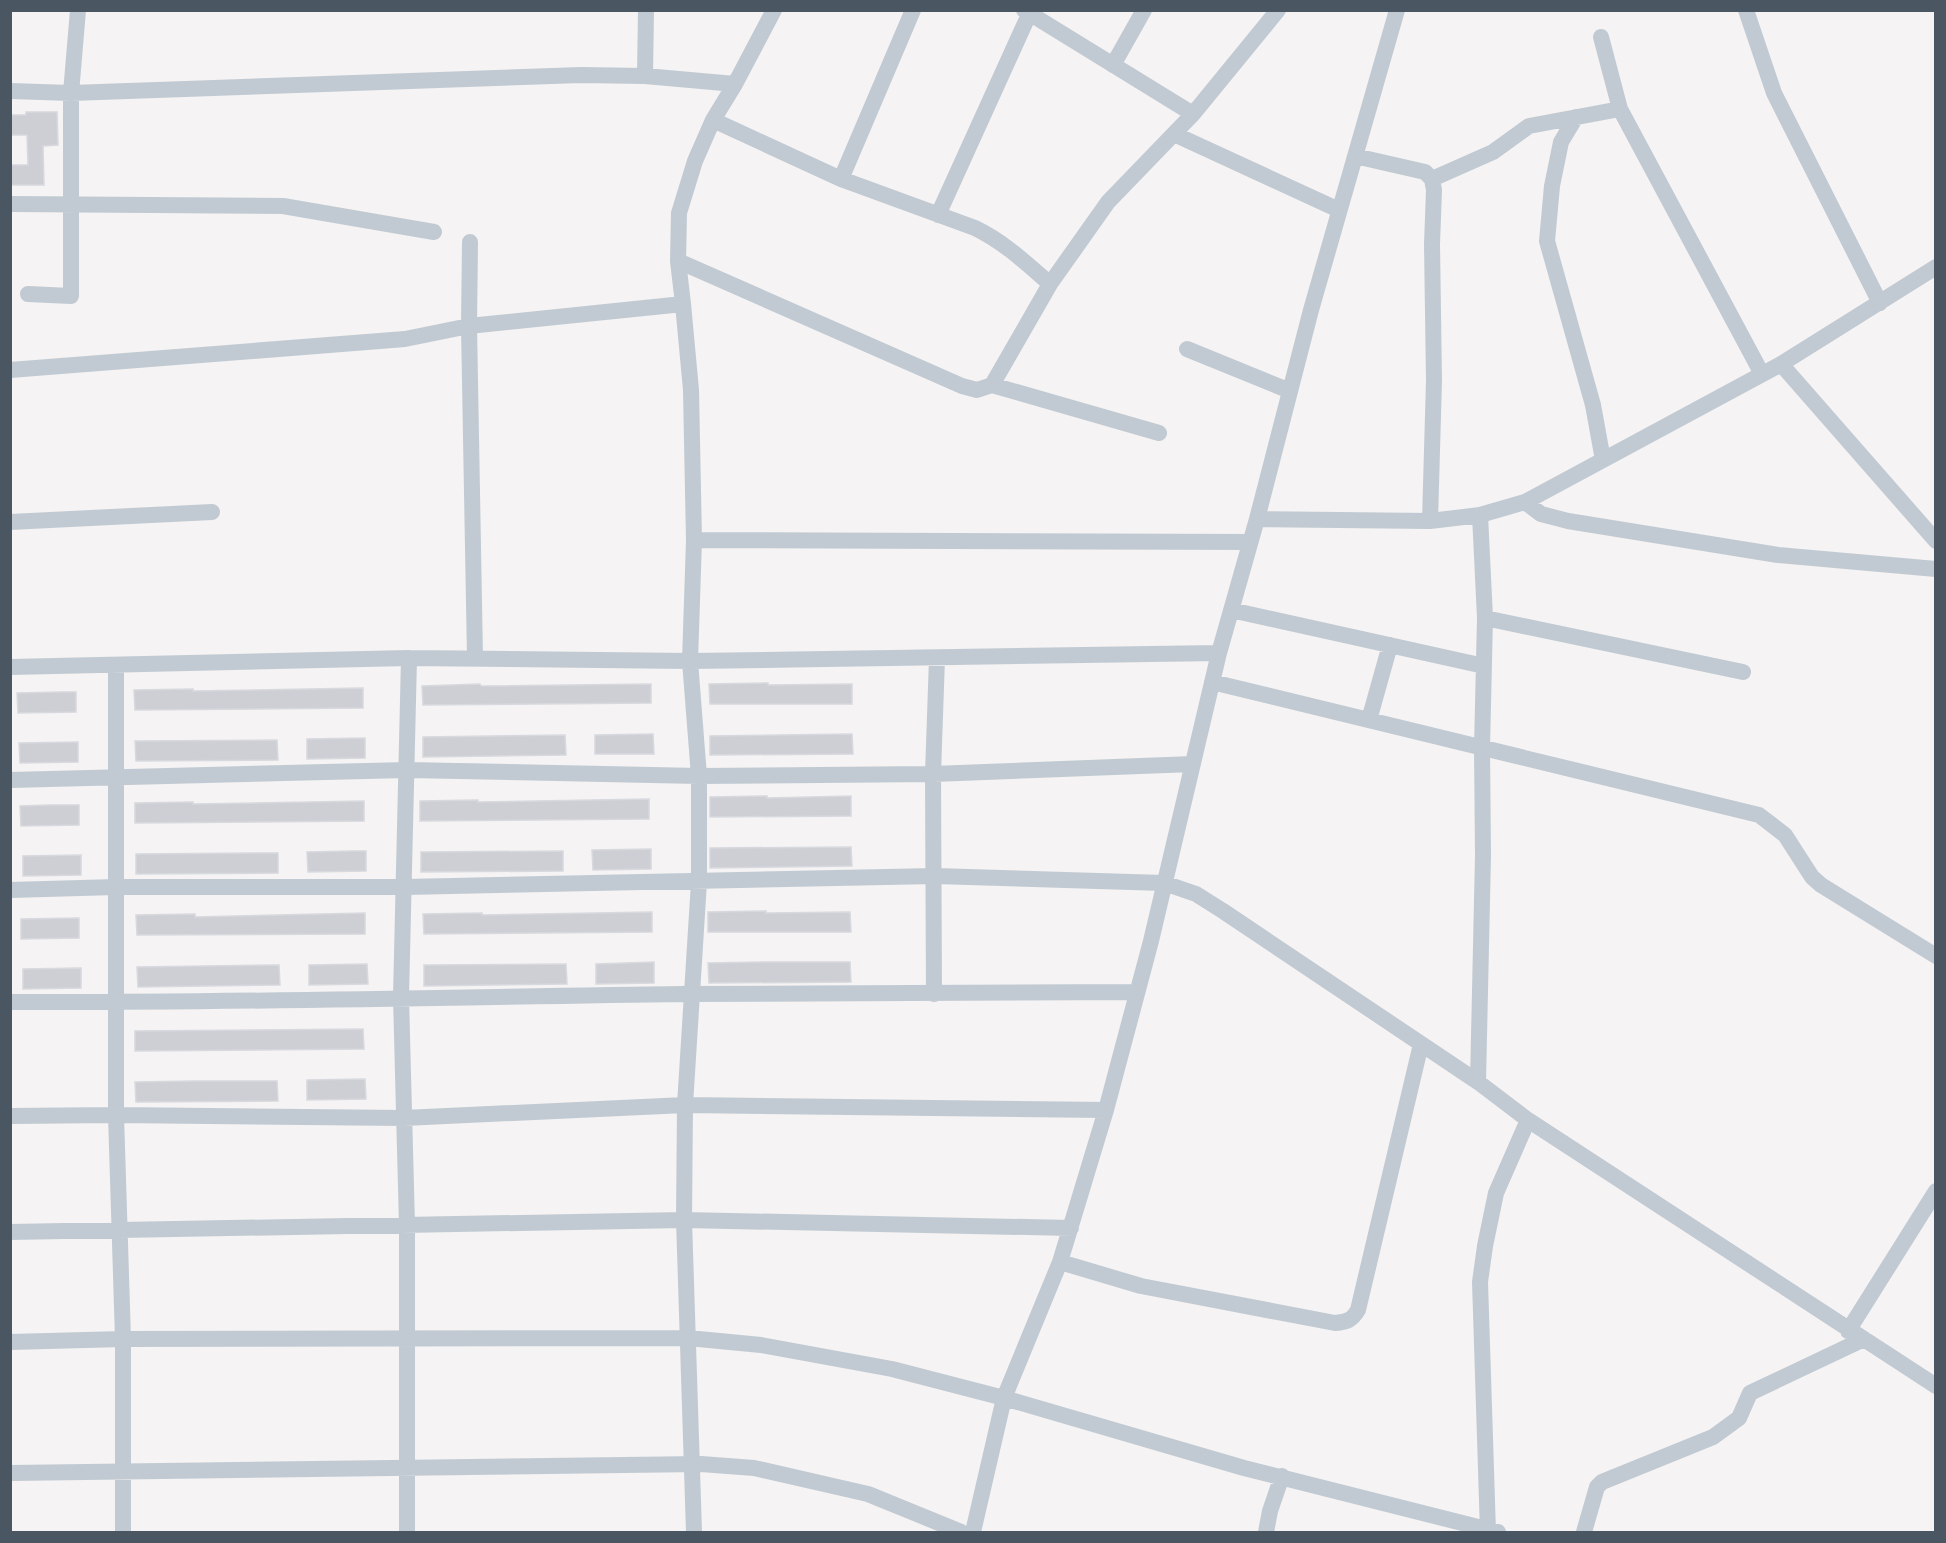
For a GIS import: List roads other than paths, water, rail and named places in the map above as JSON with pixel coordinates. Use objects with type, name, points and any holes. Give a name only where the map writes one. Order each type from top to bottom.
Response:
[{"type":"street","points":[[28,294],[71,297],[70,93],[78,10]]},
{"type":"street","points":[[645,76],[646,10]]},
{"type":"street","points":[[694,1533],[684,1220],[685,1106],[699,882],[699,776],[690,661],[694,540],[691,390],[678,261],[679,213],[695,161],[713,120],[774,10]]},
{"type":"street","points":[[841,179],[913,10]]},
{"type":"street","points":[[1113,65],[1144,10]]},
{"type":"street","points":[[992,385],[1050,284],[1108,202],[1193,114],[1278,10]]},
{"type":"street","points":[[973,1533],[1004,1398],[1060,1262],[1106,1110],[1164,883],[1219,653],[1339,210],[1397,10]]},
{"type":"street","points":[[1746,10],[1774,93],[1880,303]]},
{"type":"street","points":[[938,215],[1028,12],[1193,114]]},
{"type":"street","points":[[1601,37],[1620,110],[1762,374]]},
{"type":"street","points":[[10,91],[70,93],[581,75],[645,76],[735,84]]},
{"type":"street","points":[[1432,179],[1493,152],[1529,126],[1620,110]]},
{"type":"street","points":[[1576,117],[1561,142],[1551,186],[1547,241],[1593,405],[1603,460]]},
{"type":"street","points":[[713,120],[841,179],[975,228],[995,238],[1050,284]]},
{"type":"street","points":[[1174,134],[1339,210]]},
{"type":"street","points":[[1355,156],[1425,172],[1432,179],[1434,189],[1432,244],[1434,380],[1430,521]]},
{"type":"street","points":[[10,204],[283,206],[434,232]]},
{"type":"street","points":[[470,242],[469,326],[475,658]]},
{"type":"street","points":[[678,261],[962,386],[977,390],[992,385],[1159,433]]},
{"type":"street","points":[[1257,519],[1430,521],[1480,514],[1525,501],[1781,364],[1935,267]]},
{"type":"street","points":[[10,370],[405,339],[469,326],[683,304]]},
{"type":"street","points":[[1187,349],[1290,391]]},
{"type":"street","points":[[1781,364],[1935,541]]},
{"type":"street","points":[[1525,501],[1541,514],[1580,523],[1779,555],[1935,569]]},
{"type":"street","points":[[10,522],[212,512]]},
{"type":"street","points":[[1478,1082],[1484,855],[1482,748],[1485,618],[1480,514]]},
{"type":"street","points":[[694,540],[1250,542]]},
{"type":"street","points":[[1231,610],[1484,666]]},
{"type":"street","points":[[1485,618],[1743,672]]},
{"type":"street","points":[[1369,720],[1390,645]]},
{"type":"street","points":[[10,667],[409,658],[690,661],[1219,653]]},
{"type":"street","points":[[407,1533],[408,1225],[401,997],[409,658]]},
{"type":"street","points":[[934,994],[933,774],[937,658]]},
{"type":"street","points":[[116,665],[116,1115],[123,1339],[123,1533]]},
{"type":"street","points":[[1212,682],[1759,815],[1785,835],[1812,877],[1821,885],[1935,956]]},
{"type":"street","points":[[10,780],[407,771],[699,776],[933,774],[1193,764]]},
{"type":"street","points":[[10,890],[699,882],[935,876],[1164,883],[1196,894],[1223,911],[1478,1082],[1528,1120],[1935,1386]]},
{"type":"street","points":[[10,1002],[692,994],[1137,992]]},
{"type":"street","points":[[1060,1262],[1141,1286],[1180,1294],[1335,1323],[1352,1319],[1358,1310],[1421,1044]]},
{"type":"street","points":[[10,1116],[404,1118],[685,1106],[1106,1110]]},
{"type":"street","points":[[10,1342],[123,1339],[688,1338],[761,1345],[881,1367],[1004,1398],[1244,1468],[1491,1532],[1480,1282],[1485,1246],[1497,1193],[1528,1120]]},
{"type":"street","points":[[1848,1331],[1935,1191]]},
{"type":"street","points":[[10,1232],[684,1220],[1071,1228]]},
{"type":"street","points":[[1584,1533],[1597,1488],[1602,1482],[1713,1437],[1739,1418],[1750,1393],[1864,1339]]},
{"type":"street","points":[[10,1473],[692,1464],[754,1468],[868,1494],[961,1533]]},
{"type":"street","points":[[1266,1533],[1270,1511],[1282,1476]]}]
